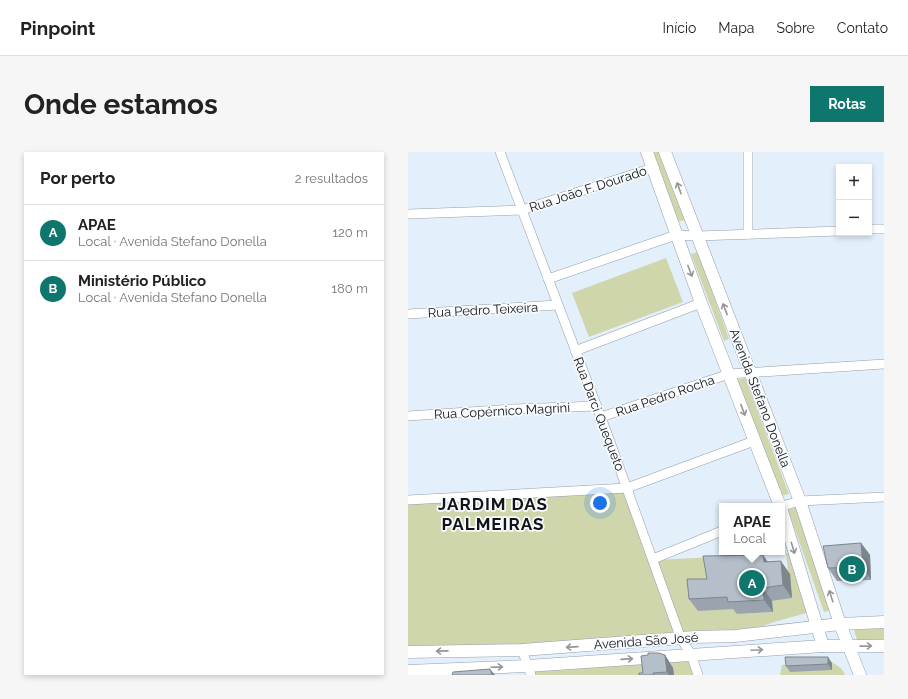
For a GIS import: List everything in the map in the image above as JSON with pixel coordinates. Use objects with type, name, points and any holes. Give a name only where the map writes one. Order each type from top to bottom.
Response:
[{"type":"street","name":"Rua Darci Quequeto","points":[[500,152],[601,418],[681,639],[691,654],[698,675]]},
{"type":"street","name":"Avenida Stefano Donella","points":[[647,152],[654,168],[676,235],[701,303],[754,441],[780,503]]},
{"type":"street","name":"Avenida Stefano Donella","points":[[665,152],[800,501],[840,624],[860,675]]},
{"type":"street","points":[[748,152],[748,234]]},
{"type":"street","name":"Rua João F. Dourado","points":[[408,214],[522,210],[654,168]]},
{"type":"street","points":[[872,229],[884,229]]},
{"type":"street","points":[[548,279],[676,235],[697,236],[836,231]]},
{"type":"street","points":[[575,351],[701,303]]},
{"type":"street","name":"Rua Pedro Teixeira","points":[[408,314],[558,305]]},
{"type":"street","name":"Rua Pedro Rocha","points":[[601,418],[729,374],[884,364]]},
{"type":"street","name":"Rua Copérnico Magrini","points":[[408,416],[514,409],[596,406]]},
{"type":"street","points":[[408,500],[627,488],[754,441]]},
{"type":"street","points":[[785,505],[800,501],[884,497]]},
{"type":"street","points":[[785,521],[823,646]]},
{"type":"street","points":[[653,559],[719,532]]},
{"type":"street","name":"Avenida São José","points":[[408,652],[522,650],[735,636],[817,626],[884,622]]},
{"type":"street","name":"Avenida São José","points":[[408,671],[529,671],[691,654],[823,646],[884,646]]},
{"type":"street","points":[[522,650],[529,671]]},
{"type":"green space","points":[[651,152],[660,152],[686,220],[676,222]]},
{"type":"green space","points":[[698,252],[729,339],[724,341],[691,254]]},
{"type":"green space","points":[[666,258],[683,302],[589,337],[572,293]]},
{"type":"green space","points":[[745,378],[789,494],[780,496],[737,380]]},
{"type":"green space","points":[[627,488],[655,560],[715,557],[737,614],[773,612],[772,601],[791,598],[786,553],[792,554],[810,612],[774,622],[735,636],[408,652],[408,500]]},
{"type":"green space","points":[[796,507],[834,610],[824,612],[788,510]]},
{"type":"green space","points":[[884,628],[884,639],[857,640],[854,630]]},
{"type":"green space","points":[[691,654],[699,675],[531,675],[527,666]]},
{"type":"green space","points":[[821,660],[835,664],[845,675],[780,675],[782,665]]},
{"type":"building","points":[[861,543],[863,567],[828,568],[823,546]]},
{"type":"building","points":[[763,555],[764,562],[781,561],[783,585],[763,588],[764,600],[728,602],[727,597],[689,599],[687,579],[707,579],[703,556]]},
{"type":"building","points":[[648,653],[659,653],[665,655],[667,672],[653,673],[654,675],[639,675],[639,673],[643,673],[641,656],[648,655]]},
{"type":"building","points":[[785,657],[828,657],[828,664],[786,666]]},
{"type":"building","points":[[490,669],[492,675],[452,675],[453,672]]},
{"type":"place","name":"Ministério Público","points":[[852,569]]},
{"type":"place","name":"APAE","points":[[752,583]]},
{"type":"district","name":"JARDIM DAS PALMEIRAS","points":[[493,514]]}]
